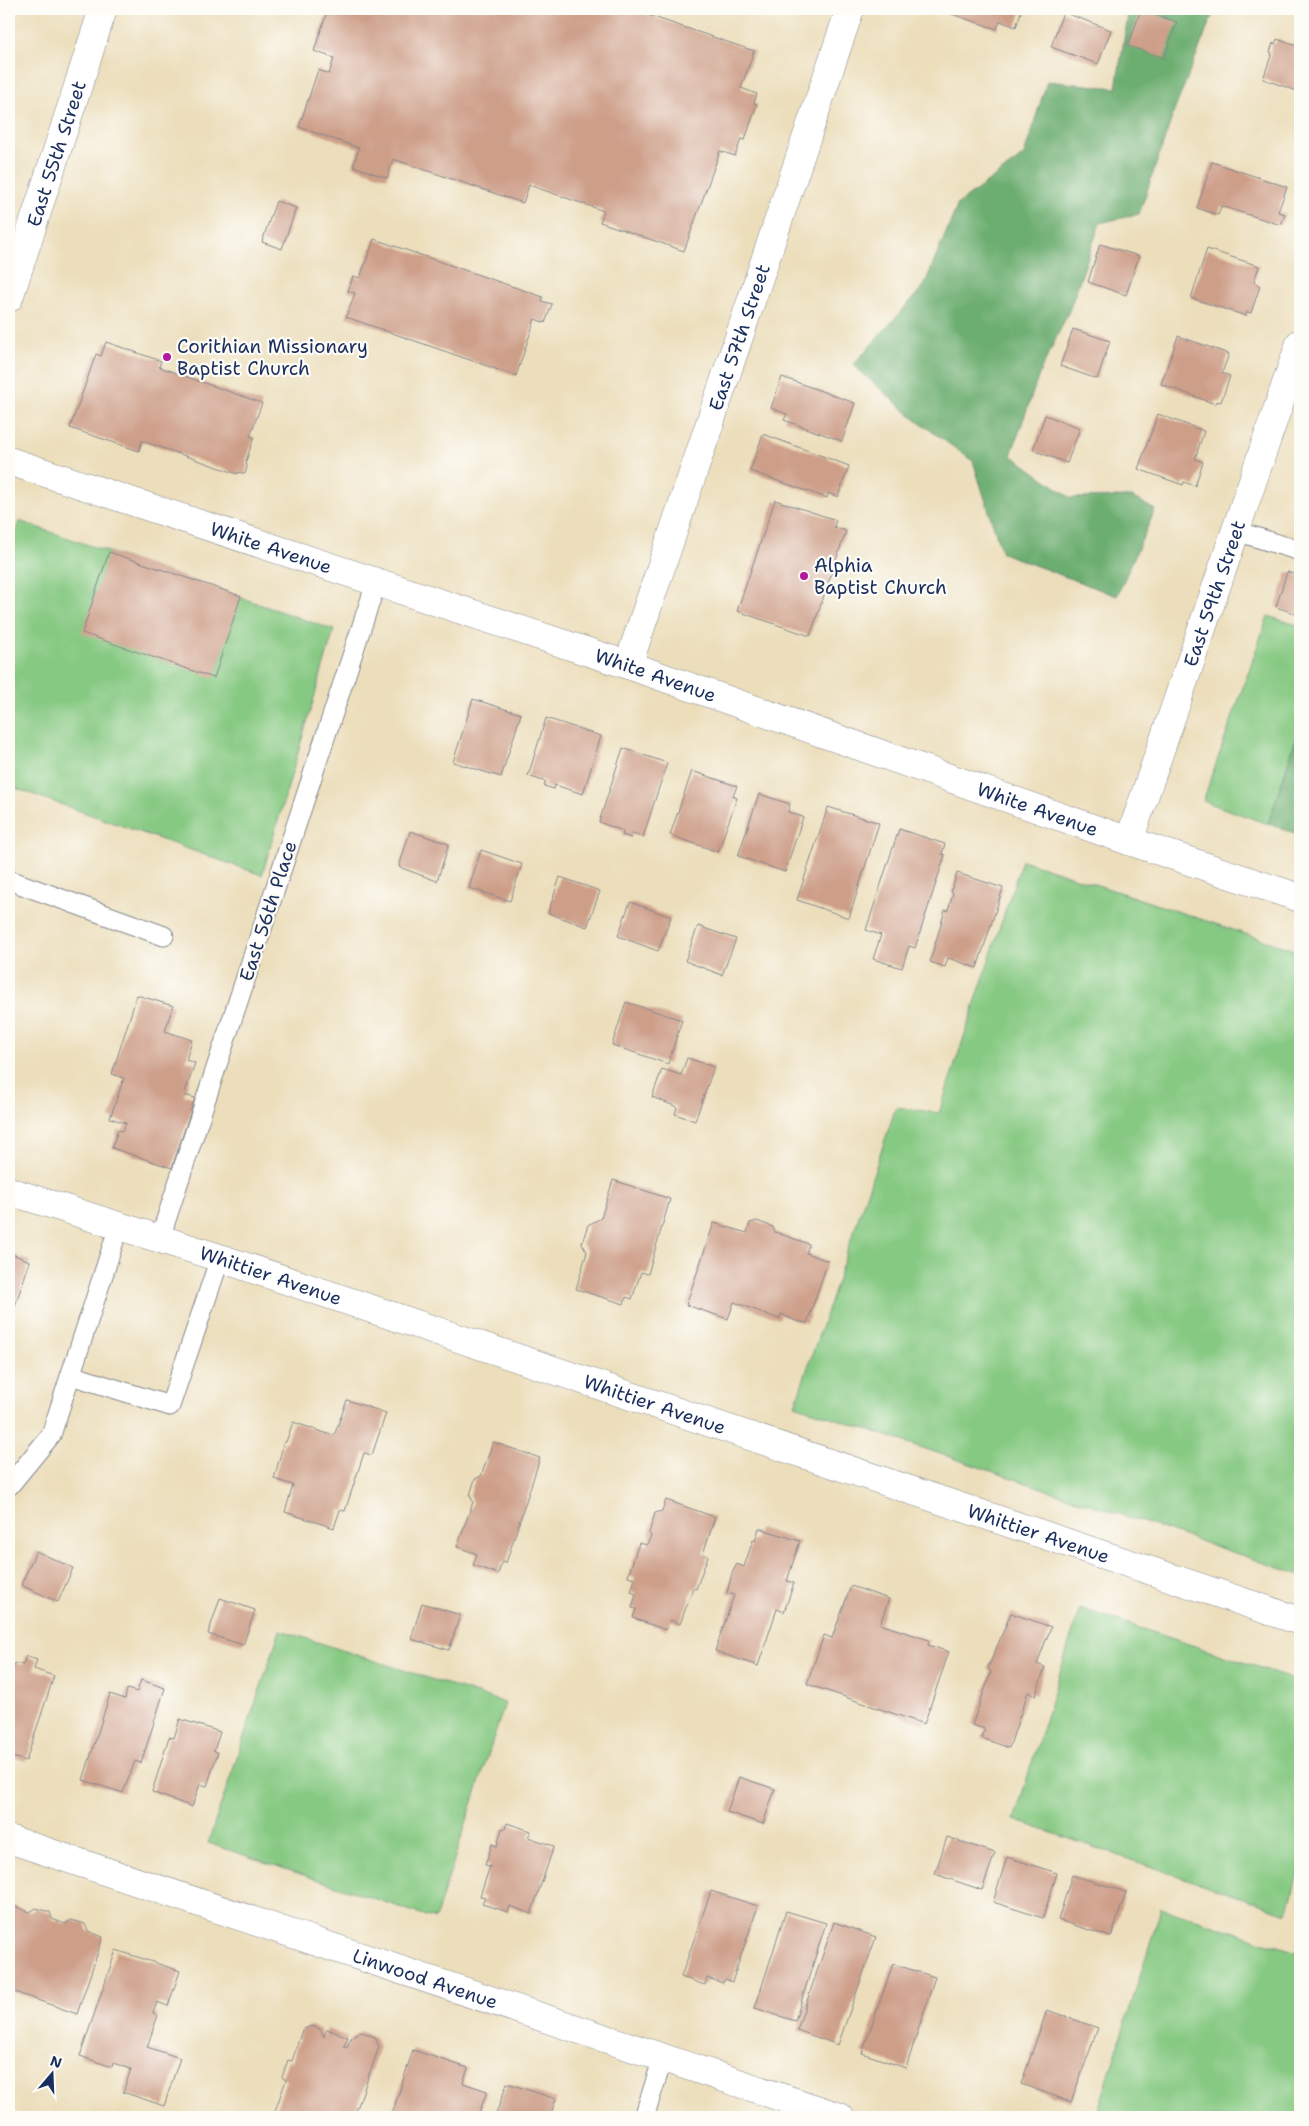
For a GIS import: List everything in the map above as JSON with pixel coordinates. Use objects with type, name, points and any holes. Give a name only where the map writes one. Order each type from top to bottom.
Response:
[{"type":"street","name":"East 55th Street","points":[[9,298],[103,9]]},
{"type":"street","name":"East 57th Street","points":[[628,665],[850,9]]},
{"type":"street","name":"East 59th Street","points":[[1129,841],[1300,343]]},
{"type":"street","name":"White Avenue","points":[[9,461],[376,584],[628,665],[1129,841],[1300,898]]},
{"type":"street","name":"Whittier Avenue","points":[[9,1191],[160,1238],[1300,1621]]},
{"type":"street","name":"Linwood Avenue","points":[[9,1839],[840,2117]]},
{"type":"lane","points":[[1236,531],[1300,551]]},
{"type":"lane","name":"East 56th Place","points":[[160,1238],[376,584]]},
{"type":"lane","points":[[9,880],[164,936]]},
{"type":"lane","points":[[9,1486],[51,1435],[119,1226]]},
{"type":"lane","points":[[71,1375],[170,1406],[220,1258]]},
{"type":"lane","points":[[644,2117],[663,2058]]},
{"type":"green space","points":[[1129,9],[1215,9],[1176,106],[1139,214],[1100,223],[1069,311],[1040,372],[1011,455],[1071,498],[1132,497],[1155,510],[1117,596],[1002,553],[973,461],[916,420],[853,365],[924,286],[958,204],[1024,155],[1047,81],[1116,88]]},
{"type":"green space","points":[[19,521],[334,630],[262,875],[9,786],[9,553]]},
{"type":"green space","points":[[1268,616],[1300,626],[1300,727],[1268,824],[1203,801]]},
{"type":"green space","points":[[1300,727],[1300,835],[1268,824]]},
{"type":"green space","points":[[1022,860],[1300,952],[1300,1575],[795,1405],[896,1107],[939,1113]]},
{"type":"green space","points":[[1080,1608],[1300,1681],[1300,1868],[1287,1913],[1014,1820]]},
{"type":"green space","points":[[280,1630],[505,1703],[435,1919],[208,1843]]},
{"type":"green space","points":[[1161,1908],[1300,1953],[1300,2117],[1096,2117]]},
{"type":"building","points":[[328,9],[630,9],[754,51],[741,88],[757,94],[754,103],[757,104],[745,140],[741,139],[735,156],[720,151],[684,251],[600,222],[604,211],[529,185],[523,203],[393,159],[387,178],[353,166],[359,148],[299,127],[318,70],[329,74],[334,58],[314,51]]},
{"type":"building","points":[[936,9],[1022,9],[1016,27],[1000,21],[997,29]]},
{"type":"building","points":[[1141,10],[1177,22],[1164,58],[1128,46]]},
{"type":"building","points":[[1063,12],[1111,30],[1098,64],[1051,47]]},
{"type":"building","points":[[1277,39],[1300,47],[1300,92],[1263,79],[1272,53],[1270,52],[1273,43],[1275,44]]},
{"type":"building","points":[[1212,162],[1287,187],[1278,212],[1285,214],[1281,225],[1221,206],[1218,215],[1197,208]]},
{"type":"building","points":[[276,201],[296,208],[282,249],[262,242]]},
{"type":"building","points":[[374,239],[543,297],[542,301],[552,304],[545,323],[535,319],[516,376],[346,317],[355,293],[348,291],[353,276],[360,278]]},
{"type":"building","points":[[1100,244],[1139,256],[1126,295],[1088,282]]},
{"type":"building","points":[[1207,249],[1259,266],[1254,282],[1260,286],[1251,313],[1247,312],[1246,316],[1191,298]]},
{"type":"building","points":[[1073,329],[1110,341],[1097,379],[1060,366]]},
{"type":"building","points":[[1178,336],[1229,354],[1222,373],[1230,376],[1221,402],[1216,401],[1215,404],[1161,384]]},
{"type":"building","points":[[106,342],[161,361],[159,367],[262,403],[250,436],[254,437],[246,461],[245,474],[238,472],[238,474],[142,441],[139,451],[70,428],[96,354],[101,356]]},
{"type":"building","points":[[782,377],[855,403],[842,441],[784,420],[787,414],[771,408]]},
{"type":"building","points":[[1158,414],[1204,431],[1195,459],[1203,462],[1195,486],[1184,482],[1183,485],[1138,469]]},
{"type":"building","points":[[1045,415],[1080,428],[1067,463],[1033,450]]},
{"type":"building","points":[[763,434],[849,466],[838,497],[828,493],[827,498],[750,471]]},
{"type":"building","points":[[775,500],[836,520],[834,527],[846,531],[810,636],[737,611]]},
{"type":"building","points":[[109,552],[241,596],[214,678],[82,633]]},
{"type":"building","points":[[1287,572],[1300,576],[1300,615],[1276,607]]},
{"type":"building","points":[[473,699],[521,714],[501,777],[453,762]]},
{"type":"building","points":[[546,718],[601,736],[583,794],[555,785],[554,789],[544,786],[546,782],[528,776]]},
{"type":"building","points":[[623,748],[667,763],[643,837],[632,833],[631,838],[622,835],[623,831],[599,822]]},
{"type":"building","points":[[692,771],[737,786],[733,796],[737,798],[718,852],[670,835]]},
{"type":"building","points":[[759,794],[790,804],[788,812],[803,817],[785,872],[738,856]]},
{"type":"building","points":[[828,807],[879,823],[849,918],[797,900]]},
{"type":"building","points":[[899,829],[945,844],[942,854],[945,855],[915,948],[909,946],[902,968],[873,959],[881,935],[866,930]]},
{"type":"building","points":[[410,831],[449,844],[437,881],[399,867]]},
{"type":"building","points":[[481,850],[522,864],[510,901],[469,888]]},
{"type":"building","points":[[957,873],[1003,888],[977,968],[948,958],[945,967],[930,962],[945,910],[948,911]]},
{"type":"building","points":[[560,877],[600,891],[587,927],[548,913]]},
{"type":"building","points":[[630,902],[671,917],[658,951],[618,936]]},
{"type":"building","points":[[698,926],[736,939],[722,975],[685,961]]},
{"type":"building","points":[[137,995],[173,1006],[165,1031],[192,1040],[186,1060],[195,1063],[184,1095],[195,1098],[172,1168],[112,1148],[118,1130],[123,1131],[126,1123],[110,1118],[124,1078],[112,1074]]},
{"type":"building","points":[[626,1002],[682,1020],[668,1064],[612,1045]]},
{"type":"building","points":[[687,1058],[714,1067],[695,1121],[675,1114],[677,1107],[652,1097],[662,1069],[681,1075]]},
{"type":"building","points":[[613,1180],[670,1199],[648,1274],[641,1272],[632,1299],[626,1297],[624,1304],[576,1289],[587,1252],[582,1243],[588,1225],[601,1218]]},
{"type":"building","points":[[757,1221],[773,1227],[775,1232],[809,1244],[806,1253],[828,1261],[807,1323],[796,1321],[781,1314],[779,1319],[734,1302],[728,1319],[686,1305],[714,1223],[747,1233],[750,1223]]},
{"type":"building","points":[[9,1253],[30,1261],[9,1324]]},
{"type":"building","points":[[347,1400],[386,1413],[372,1455],[364,1453],[345,1511],[340,1510],[334,1528],[285,1512],[293,1485],[274,1479],[284,1442],[286,1442],[293,1422],[334,1436]]},
{"type":"building","points":[[493,1442],[540,1458],[506,1563],[502,1562],[498,1574],[473,1565],[477,1554],[457,1547],[473,1502],[470,1495],[475,1479],[481,1476]]},
{"type":"building","points":[[666,1500],[715,1517],[703,1554],[708,1556],[696,1589],[693,1588],[680,1624],[670,1620],[666,1630],[633,1618],[636,1609],[632,1608],[636,1594],[631,1592],[635,1578],[628,1576],[639,1543],[647,1545],[651,1536],[649,1533],[655,1513],[662,1511]]},
{"type":"building","points":[[759,1528],[800,1541],[787,1581],[794,1583],[784,1612],[777,1609],[758,1666],[715,1651],[734,1595],[727,1593],[732,1573],[737,1564],[744,1567]]},
{"type":"building","points":[[36,1551],[73,1568],[58,1602],[21,1585]]},
{"type":"building","points":[[851,1586],[889,1599],[880,1624],[929,1640],[928,1645],[949,1652],[924,1724],[807,1684],[824,1635],[832,1638]]},
{"type":"building","points":[[220,1598],[255,1610],[243,1645],[208,1634]]},
{"type":"building","points":[[422,1603],[460,1615],[449,1650],[411,1639]]},
{"type":"building","points":[[1011,1613],[1051,1627],[1037,1664],[1045,1667],[1036,1695],[1028,1692],[1009,1748],[982,1738],[985,1729],[972,1725],[991,1672],[988,1668]]},
{"type":"building","points":[[26,1656],[37,1660],[34,1669],[54,1676],[26,1761],[9,1756],[9,1682],[15,1663],[23,1665]]},
{"type":"building","points":[[141,1680],[165,1688],[141,1763],[135,1761],[123,1793],[83,1780],[110,1694],[125,1699],[127,1689],[137,1692]]},
{"type":"building","points":[[180,1719],[220,1732],[214,1751],[218,1752],[207,1786],[200,1784],[192,1807],[152,1792],[169,1737],[174,1738]]},
{"type":"building","points":[[739,1777],[775,1789],[763,1824],[727,1812]]},
{"type":"building","points":[[507,1823],[531,1831],[528,1837],[554,1846],[531,1914],[510,1906],[508,1912],[482,1904],[485,1897],[480,1896],[490,1866],[485,1865],[492,1844],[497,1846],[502,1828],[505,1829]]},
{"type":"building","points":[[947,1837],[995,1853],[982,1890],[935,1874]]},
{"type":"building","points":[[1007,1857],[1057,1873],[1043,1918],[993,1902]]},
{"type":"building","points":[[1072,1875],[1126,1892],[1111,1937],[1058,1920]]},
{"type":"building","points":[[711,1891],[758,1906],[732,1982],[725,1979],[723,1983],[707,1978],[705,1985],[681,1977]]},
{"type":"building","points":[[14,1906],[30,1912],[36,1908],[50,1912],[52,1919],[65,1924],[71,1920],[85,1924],[88,1931],[103,1937],[77,2014],[9,1990],[9,1923]]},
{"type":"building","points":[[786,1911],[826,1923],[795,2021],[755,2008]]},
{"type":"building","points":[[834,1922],[876,1937],[838,2045],[797,2030]]},
{"type":"building","points":[[116,1950],[180,1971],[168,2006],[157,2002],[153,2013],[158,2015],[147,2047],[180,2058],[164,2106],[123,2092],[131,2069],[113,2063],[112,2067],[80,2056]]},
{"type":"building","points":[[893,1964],[935,1977],[906,2068],[862,2053]]},
{"type":"building","points":[[1047,2010],[1098,2028],[1071,2102],[1021,2084]]},
{"type":"building","points":[[311,2026],[320,2029],[324,2037],[327,2029],[348,2037],[344,2046],[347,2047],[351,2038],[360,2031],[375,2037],[379,2047],[354,2117],[273,2117],[286,2080],[282,2077],[288,2060],[292,2061],[302,2030]]},
{"type":"building","points":[[413,2050],[468,2068],[463,2083],[487,2091],[478,2117],[391,2117]]},
{"type":"building","points":[[507,2083],[556,2099],[550,2117],[495,2117]]},
{"type":"place","name":"Corithian Missionary Baptist Church","points":[[167,357]]},
{"type":"place","name":"Alphia Baptist Church","points":[[804,576]]}]
